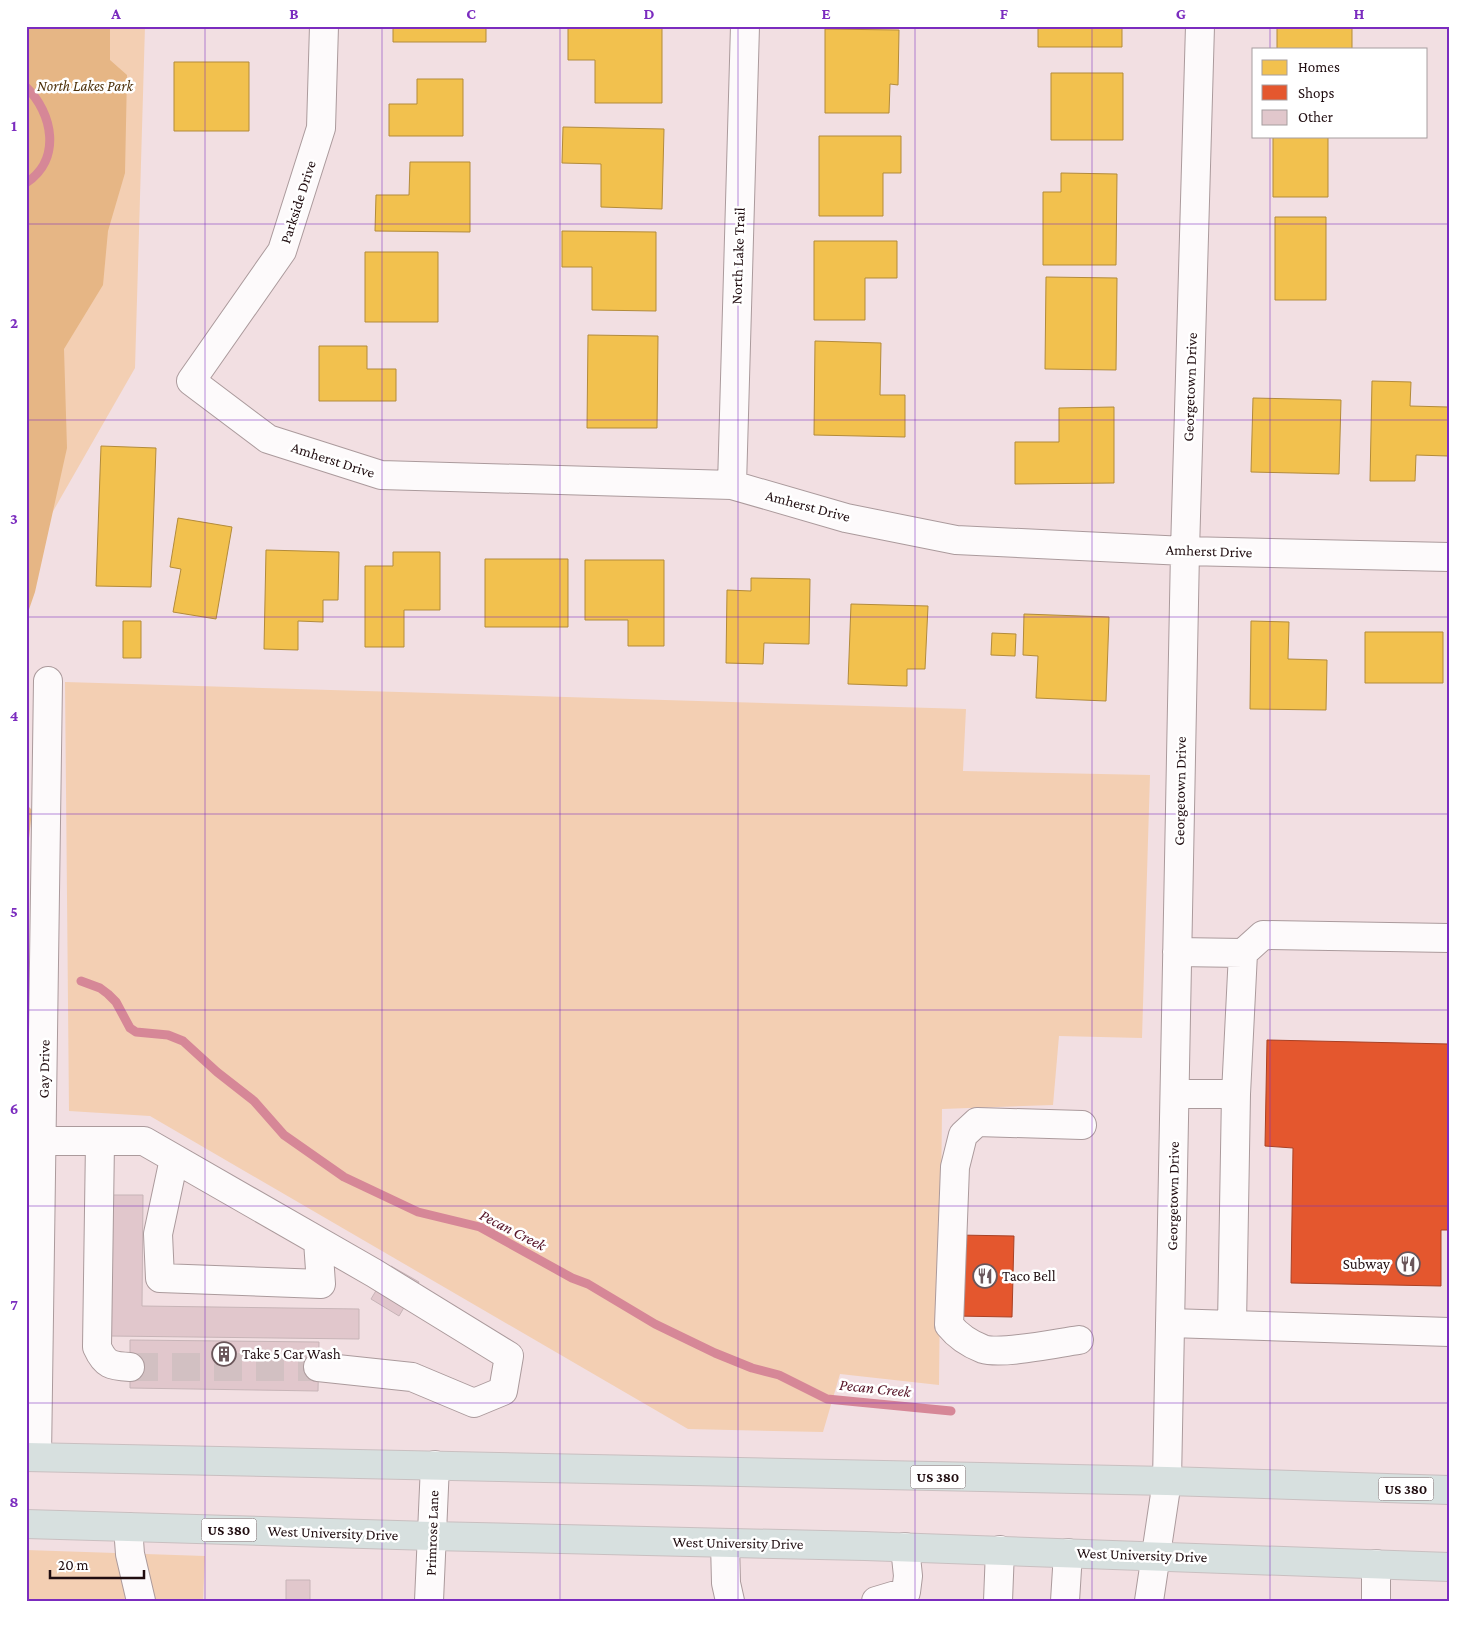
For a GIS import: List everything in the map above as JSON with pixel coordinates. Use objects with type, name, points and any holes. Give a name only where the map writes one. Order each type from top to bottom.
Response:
[{"type":"main road","name":"US 380","points":[[32,1457],[1449,1490]]},
{"type":"main road","name":"West University Drive","points":[[26,1524],[725,1544],[905,1547],[1449,1567]]},
{"type":"street","name":"Parkside Drive","points":[[191,381],[282,251],[322,128],[324,26]]},
{"type":"street","name":"North Lake Trail","points":[[732,485],[744,26]]},
{"type":"street","name":"Georgetown Drive","points":[[1149,1601],[1167,1482],[1185,551],[1200,26]]},
{"type":"street","name":"Amherst Drive","points":[[191,381],[268,439],[381,475],[732,485],[846,518],[956,540],[1185,551],[1449,557]]},
{"type":"street","name":"Gay Drive","points":[[32,1457],[34,1142],[48,681]]},
{"type":"street","points":[[1177,952],[1243,952],[1263,936],[1449,938]]},
{"type":"street","points":[[1232,1325],[1236,1094],[1243,952]]},
{"type":"street","points":[[1174,1094],[1236,1094]]},
{"type":"street","points":[[1079,1340],[1015,1349],[984,1349],[957,1335],[949,1325],[955,1167],[963,1135],[976,1122],[1082,1124]]},
{"type":"street","points":[[34,1142],[144,1141],[374,1273],[509,1356],[502,1391],[474,1403],[412,1377],[318,1367]]},
{"type":"street","points":[[100,1142],[97,1347],[102,1358],[113,1366],[130,1367]]},
{"type":"street","points":[[174,1159],[158,1234],[160,1278],[322,1284],[318,1241]]},
{"type":"street","points":[[1170,1323],[1449,1332]]},
{"type":"street","name":"Primrose Lane","points":[[429,1601],[435,1466]]},
{"type":"street","points":[[128,1527],[130,1554],[141,1601]]},
{"type":"street","points":[[725,1544],[726,1583],[730,1601]]},
{"type":"street","points":[[876,1601],[912,1596],[905,1547]]},
{"type":"street","points":[[998,1601],[1000,1550]]},
{"type":"street","points":[[1065,1601],[1068,1553]]},
{"type":"street","points":[[1376,1564],[1376,1601]]},
{"type":"green space","name":"North Lakes Park","points":[[26,26],[145,26],[135,368],[40,534]]},
{"type":"green space","name":"North Lakes Park","points":[[26,26],[110,26],[110,60],[127,75],[125,173],[108,231],[103,285],[64,349],[67,448],[35,592],[26,618]]},
{"type":"green space","points":[[65,682],[966,709],[963,771],[1150,775],[1142,1038],[1059,1036],[1053,1105],[942,1109],[939,1385],[840,1374],[823,1432],[688,1429],[150,1116],[69,1111]]},
{"type":"green space","points":[[26,804],[32,810],[26,867]]},
{"type":"green space","points":[[26,1550],[205,1556],[203,1601],[26,1601]]},
{"type":"building: Homes","points":[[393,26],[486,26],[486,42],[393,42]]},
{"type":"building: Homes","points":[[568,26],[662,26],[662,103],[595,103],[595,60],[568,60]]},
{"type":"building: Homes","points":[[1038,26],[1122,26],[1122,47],[1038,47]]},
{"type":"building: Homes","points":[[1277,26],[1352,26],[1352,48],[1277,48]]},
{"type":"building: Homes","points":[[825,29],[899,30],[898,85],[890,84],[889,113],[825,113]]},
{"type":"building: Homes","points":[[174,62],[249,62],[249,131],[174,131]]},
{"type":"building: Homes","points":[[1051,73],[1123,73],[1123,140],[1051,140]]},
{"type":"building: Homes","points":[[417,79],[463,79],[463,136],[389,136],[389,104],[417,104]]},
{"type":"building: Homes","points":[[563,127],[664,129],[662,209],[601,207],[601,164],[562,163]]},
{"type":"building: Homes","points":[[819,136],[901,136],[901,173],[883,173],[883,216],[819,216]]},
{"type":"building: Homes","points":[[1273,138],[1328,138],[1328,197],[1273,197]]},
{"type":"building: Homes","points":[[410,162],[470,162],[470,232],[375,231],[376,195],[409,195]]},
{"type":"building: Homes","points":[[1061,173],[1117,174],[1116,265],[1043,265],[1043,192],[1061,192]]},
{"type":"building: Homes","points":[[1275,217],[1326,217],[1326,300],[1275,300]]},
{"type":"building: Homes","points":[[562,231],[656,232],[656,311],[592,310],[592,267],[562,267]]},
{"type":"building: Homes","points":[[814,241],[897,241],[897,278],[865,278],[865,320],[814,320]]},
{"type":"building: Homes","points":[[365,252],[438,252],[438,322],[365,322]]},
{"type":"building: Homes","points":[[1046,277],[1117,278],[1116,370],[1045,369]]},
{"type":"building: Homes","points":[[588,335],[658,336],[657,428],[587,428]]},
{"type":"building: Homes","points":[[815,341],[881,343],[880,395],[905,395],[905,437],[814,435]]},
{"type":"building: Homes","points":[[319,346],[367,346],[367,369],[396,369],[396,401],[319,401]]},
{"type":"building: Homes","points":[[1372,381],[1411,382],[1410,406],[1448,407],[1448,456],[1416,455],[1415,481],[1370,481]]},
{"type":"building: Homes","points":[[1253,398],[1341,400],[1339,474],[1251,472]]},
{"type":"building: Homes","points":[[1114,407],[1114,483],[1015,484],[1015,442],[1059,442],[1059,408]]},
{"type":"building: Homes","points":[[101,446],[156,448],[151,587],[96,586]]},
{"type":"building: Homes","points":[[178,518],[232,527],[216,619],[173,612],[181,569],[170,567]]},
{"type":"building: Homes","points":[[266,550],[339,552],[338,600],[323,600],[323,622],[298,621],[298,650],[264,649]]},
{"type":"building: Homes","points":[[393,552],[440,552],[440,610],[404,610],[404,647],[365,647],[365,566],[393,566]]},
{"type":"building: Homes","points":[[485,559],[568,559],[568,627],[485,627]]},
{"type":"building: Homes","points":[[585,560],[664,560],[664,646],[628,646],[628,620],[585,620]]},
{"type":"building: Homes","points":[[751,578],[810,579],[809,644],[764,643],[763,664],[726,663],[727,590],[751,591]]},
{"type":"building: Homes","points":[[851,604],[928,606],[925,669],[907,669],[907,686],[848,684]]},
{"type":"building: Homes","points":[[1024,614],[1109,617],[1106,701],[1036,698],[1038,656],[1023,655]]},
{"type":"building: Homes","points":[[123,621],[141,621],[141,658],[123,658]]},
{"type":"building: Homes","points":[[1251,621],[1289,622],[1288,659],[1327,660],[1326,710],[1250,709]]},
{"type":"building: Homes","points":[[1365,632],[1443,632],[1443,683],[1365,683]]},
{"type":"building: Homes","points":[[992,633],[1016,634],[1015,656],[991,655]]},
{"type":"building: Shops","points":[[1267,1040],[1449,1044],[1449,1230],[1441,1230],[1441,1286],[1291,1283],[1293,1148],[1265,1146]]},
{"type":"building: Shops","name":"Taco Bell","points":[[958,1235],[1014,1236],[1012,1317],[956,1316]]},
{"type":"building: Other","points":[[111,1195],[143,1195],[142,1306],[359,1309],[359,1339],[110,1336]]},
{"type":"building: Other","points":[[391,1266],[419,1282],[399,1316],[371,1299]]},
{"type":"building: Other","name":"Take 5 Car Wash","points":[[130,1340],[319,1342],[318,1391],[130,1388]]},
{"type":"building: Other","points":[[286,1580],[310,1580],[310,1601],[286,1601]]},
{"type":"waterway","name":"Pecan Creek","points":[[26,87],[42,110],[50,136],[45,162],[26,183]]},
{"type":"waterway","name":"Pecan Creek","points":[[81,981],[100,988],[108,994],[116,1002],[130,1028],[136,1032],[168,1035],[183,1041],[217,1072],[254,1101],[284,1135],[344,1177],[418,1212],[480,1227],[572,1278],[588,1284],[655,1324],[715,1353],[752,1368],[779,1375],[827,1399],[951,1411]]},
{"type":"tunnel","points":[[130,1367],[318,1367]]},
{"type":"place","name":"Subway","points":[[1408,1264]]},
{"type":"place","name":"Taco Bell","points":[[985,1276]]},
{"type":"place","name":"Take 5 Car Wash","points":[[224,1354]]}]
